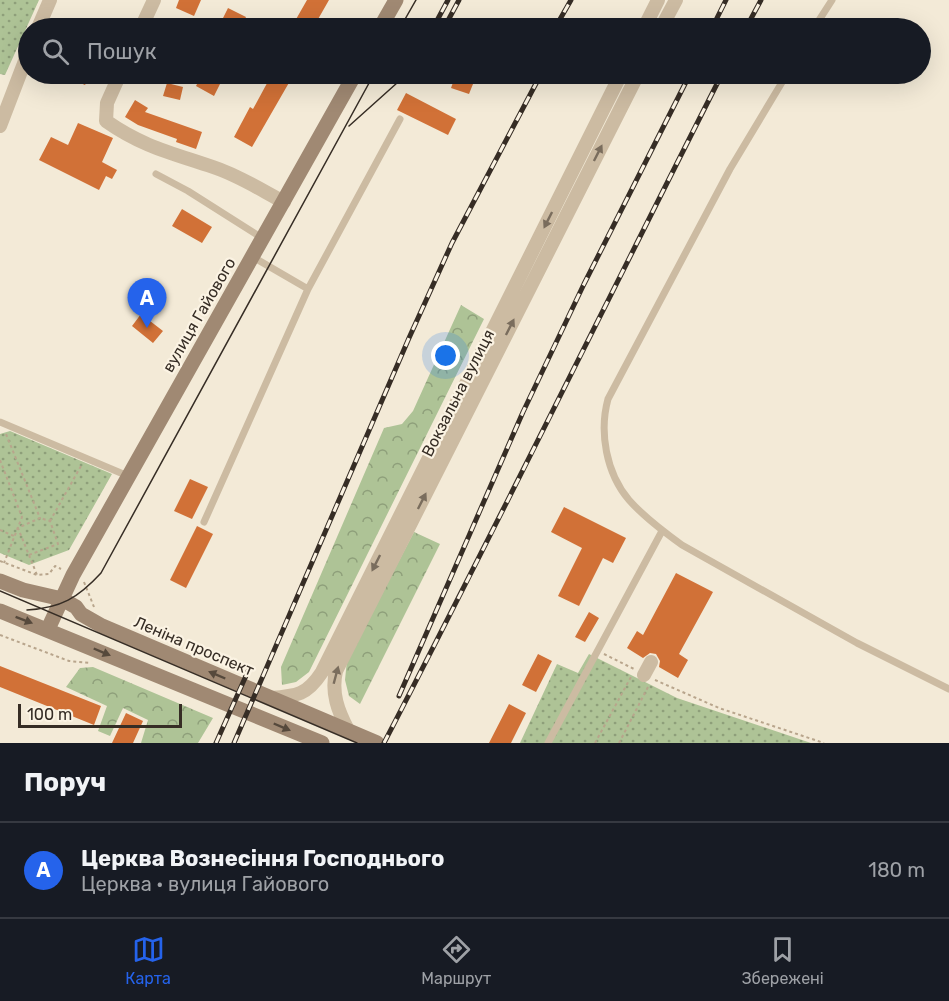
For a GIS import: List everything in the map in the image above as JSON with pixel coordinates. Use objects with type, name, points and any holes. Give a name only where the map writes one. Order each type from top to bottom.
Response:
[{"type":"main road","points":[[386,18],[396,0]]},
{"type":"main road","name":"вулиця Гайового","points":[[48,629],[73,575],[349,84]]},
{"type":"main road","points":[[23,590],[56,591],[66,585],[73,575]]},
{"type":"main road","points":[[73,575],[76,607]]},
{"type":"main road","name":"Леніна проспект","points":[[0,581],[23,590],[62,599],[76,607],[81,614],[102,626],[377,743]]},
{"type":"main road","points":[[0,611],[322,743]]},
{"type":"street","points":[[42,18],[50,0]]},
{"type":"street","points":[[146,18],[154,0]]},
{"type":"street","points":[[649,18],[658,0]]},
{"type":"street","points":[[666,18],[676,0]]},
{"type":"street","points":[[0,126],[18,79]]},
{"type":"street","points":[[116,84],[107,103],[106,122],[123,134],[146,145],[226,172],[284,202]]},
{"type":"street","name":"Вокзальна вулиця","points":[[270,698],[291,696],[308,690],[322,672],[616,84]]},
{"type":"street","name":"Вокзальна вулиця","points":[[348,730],[341,717],[333,691],[336,671],[633,84]]},
{"type":"lane","points":[[820,18],[832,0]]},
{"type":"lane","points":[[781,84],[730,169],[608,399],[604,416],[606,449],[616,478],[628,499],[662,531],[682,545],[857,643],[949,689]]},
{"type":"lane","points":[[204,522],[308,289],[400,119]]},
{"type":"lane","points":[[156,174],[188,191],[264,239]]},
{"type":"lane","points":[[253,257],[308,289]]},
{"type":"lane","points":[[1,422],[128,476]]},
{"type":"lane","points":[[548,743],[662,531]]},
{"type":"path","points":[[1,422],[40,518]]},
{"type":"path","points":[[29,555],[58,544],[50,521],[85,458]]},
{"type":"path","points":[[0,460],[22,517],[2,562],[37,575],[49,574],[55,566],[73,575],[85,583],[102,626]]},
{"type":"path","points":[[18,528],[40,518],[50,521]]},
{"type":"path","points":[[18,528],[37,575]]},
{"type":"path","points":[[0,530],[15,536]]},
{"type":"path","points":[[0,635],[69,661],[95,663]]},
{"type":"path","points":[[595,743],[635,670],[597,651]]},
{"type":"path","points":[[619,743],[652,679],[719,708],[824,743]]},
{"type":"green space","points":[[0,0],[39,0],[31,18],[18,18],[18,46],[5,75],[0,74]]},
{"type":"green space","points":[[461,305],[484,319],[309,672],[296,682],[282,685],[281,667],[384,428],[402,424],[413,411]]},
{"type":"green space","points":[[10,431],[112,474],[69,550],[29,565],[0,553],[0,434]]},
{"type":"green space","points":[[414,532],[440,544],[360,704],[349,696],[345,680],[347,660]]},
{"type":"green space","points":[[589,654],[677,698],[811,743],[520,743],[557,664],[578,673]]},
{"type":"green space","points":[[93,667],[213,718],[198,743],[141,743],[148,720],[123,708],[110,736],[98,731],[107,706],[66,687],[80,668]]},
{"type":"building","points":[[179,0],[201,0],[194,16],[176,8]]},
{"type":"building","points":[[307,0],[329,0],[319,18],[297,18]]},
{"type":"building","points":[[228,8],[246,17],[246,18],[223,18]]},
{"type":"building","points":[[167,84],[183,87],[180,100],[163,96]]},
{"type":"building","points":[[197,84],[220,84],[214,96],[196,86]]},
{"type":"building","points":[[267,84],[288,84],[252,147],[234,137],[250,107],[253,109]]},
{"type":"building","points":[[452,84],[473,84],[469,94],[451,88]]},
{"type":"building","points":[[406,93],[456,119],[448,135],[397,110]]},
{"type":"building","points":[[135,100],[148,108],[145,112],[202,132],[196,149],[176,142],[177,139],[138,125],[125,117]]},
{"type":"building","points":[[78,123],[113,138],[102,162],[117,170],[112,179],[106,176],[99,190],[39,160],[51,137],[68,145]]},
{"type":"building","points":[[182,209],[212,227],[202,243],[172,226]]},
{"type":"building","points":[[141,314],[163,331],[153,343],[132,326]]},
{"type":"building","points":[[190,479],[208,487],[192,519],[174,511]]},
{"type":"building","points":[[564,507],[626,538],[613,563],[603,558],[579,606],[558,596],[582,548],[551,532]]},
{"type":"building","points":[[197,526],[213,534],[186,588],[170,580]]},
{"type":"building","points":[[676,573],[713,592],[679,654],[688,660],[678,678],[659,667],[660,661],[656,654],[650,653],[643,658],[627,648],[637,631],[643,635]]},
{"type":"building","points":[[589,612],[599,618],[585,642],[575,637]]},
{"type":"building","points":[[538,654],[552,661],[536,692],[522,685]]},
{"type":"building","points":[[0,666],[101,706],[94,725],[0,687]]},
{"type":"building","points":[[509,704],[526,713],[511,743],[489,743]]},
{"type":"building","points":[[126,713],[143,721],[133,743],[112,743]]},
{"type":"tram line","points":[[406,18],[416,0]]},
{"type":"tram line","points":[[27,610],[50,607],[68,600],[85,589],[101,573],[369,84]]},
{"type":"tram line","points":[[349,126],[396,84]]},
{"type":"tram line","points":[[0,591],[357,743]]},
{"type":"railway","points":[[438,18],[448,0]]},
{"type":"railway","points":[[449,18],[459,0]]},
{"type":"railway","points":[[561,18],[571,0]]},
{"type":"railway","points":[[717,18],[726,0]]},
{"type":"railway","points":[[751,18],[761,0]]},
{"type":"railway","points":[[234,743],[452,243],[536,84]]},
{"type":"railway","points":[[399,696],[523,412],[584,284],[685,84]]},
{"type":"railway","points":[[384,743],[717,84]]},
{"type":"railway","points":[[216,743],[249,669]]},
{"type":"place","name":"Церква Вознесіння Господнього","points":[[147,328]]}]
